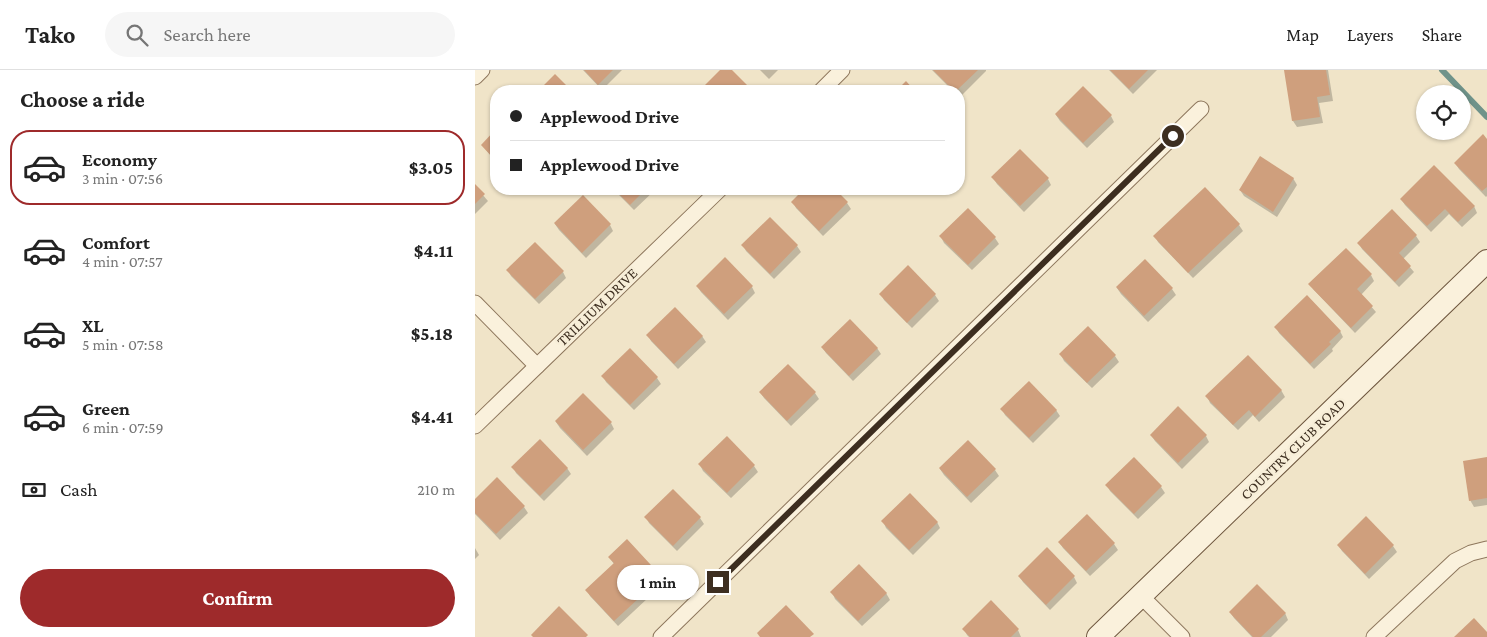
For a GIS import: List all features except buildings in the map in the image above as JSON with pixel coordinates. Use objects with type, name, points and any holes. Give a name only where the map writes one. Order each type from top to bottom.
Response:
[{"type":"street","points":[[475,77],[483,70]]},
{"type":"street","points":[[827,85],[843,70]]},
{"type":"street","points":[[661,637],[1201,109]]},
{"type":"street","name":"TRILLIUM DRIVE","points":[[475,426],[714,195]]},
{"type":"street","name":"COUNTRY CLUB ROAD","points":[[1098,637],[1487,261]]},
{"type":"street","points":[[475,303],[537,366]]},
{"type":"street","points":[[1374,637],[1455,562],[1471,553],[1487,549]]},
{"type":"street","points":[[1141,596],[1182,637]]},
{"type":"waterway","points":[[1442,70],[1487,117]]},
{"type":"route","points":[[718,582],[1173,136]]}]
